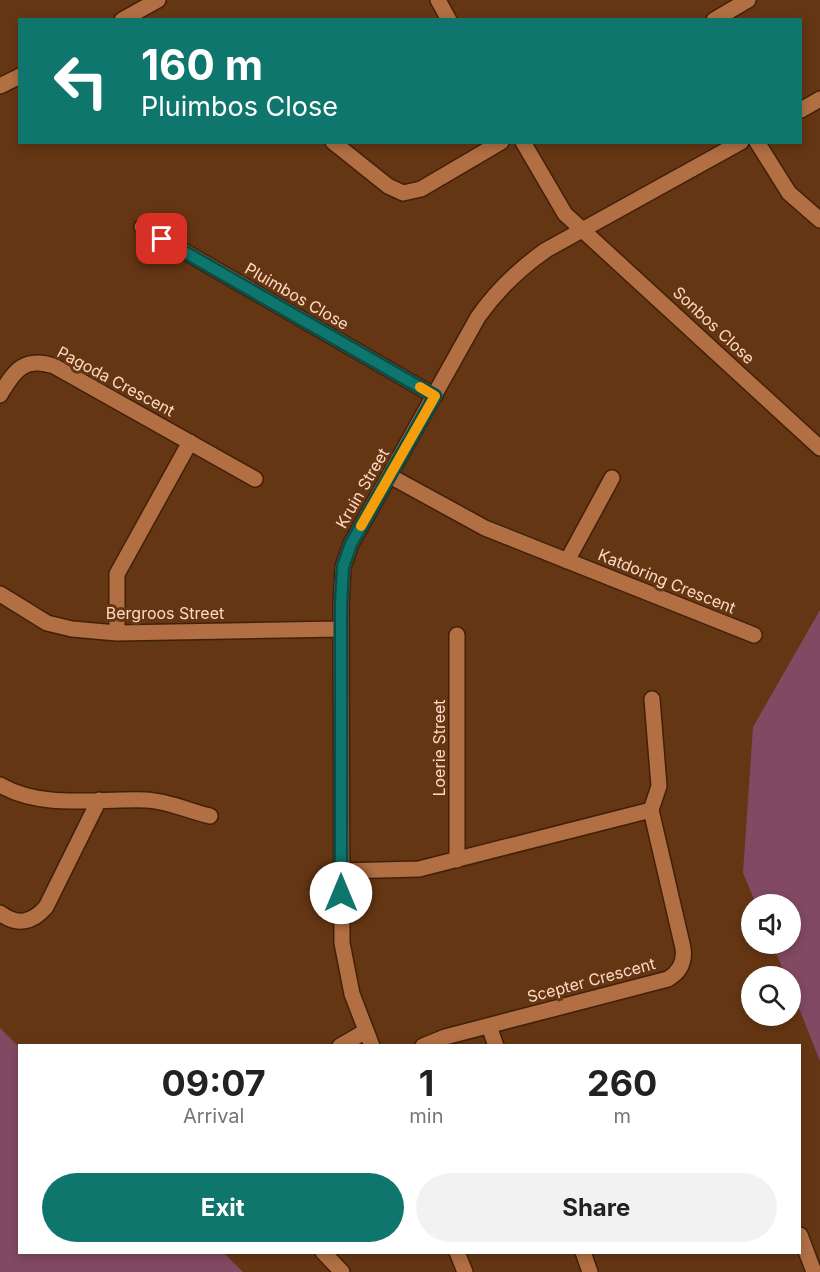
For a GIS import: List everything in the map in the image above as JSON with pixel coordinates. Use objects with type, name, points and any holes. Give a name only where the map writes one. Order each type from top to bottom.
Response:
[{"type":"street","points":[[126,18],[158,0]]},
{"type":"street","points":[[438,0],[448,18]]},
{"type":"street","points":[[717,18],[748,0]]},
{"type":"street","points":[[0,86],[18,77]]},
{"type":"street","points":[[802,109],[820,99]]},
{"type":"street","points":[[336,144],[388,186],[403,193],[421,189],[498,144]]},
{"type":"street","name":"Sonbos Close","points":[[524,144],[565,214],[820,448]]},
{"type":"street","name":"Kruin Street","points":[[369,1038],[352,994],[344,960],[341,871],[340,629],[343,567],[351,544],[490,299],[523,266],[546,250],[737,144]]},
{"type":"street","points":[[758,144],[789,193],[820,220]]},
{"type":"street","name":"Pluimbos Close","points":[[142,228],[435,396]]},
{"type":"street","name":"Pagoda Crescent","points":[[0,395],[18,369],[26,364],[44,363],[54,366],[255,479]]},
{"type":"street","points":[[117,633],[117,574],[190,442]]},
{"type":"street","name":"Katdoring Crescent","points":[[390,476],[485,528],[754,634]]},
{"type":"street","name":"Katdoring Crescent","points":[[567,561],[612,478]]},
{"type":"street","name":"Bergroos Street","points":[[0,594],[26,608],[36,617],[59,627],[117,633],[340,629]]},
{"type":"street","name":"Loerie Street","points":[[457,635],[457,860]]},
{"type":"street","name":"Scepter Crescent","points":[[428,1044],[445,1037],[668,979],[678,972],[684,956],[683,948],[651,810],[659,786],[652,699]]},
{"type":"street","points":[[0,785],[14,793],[35,799],[149,800],[210,816]]},
{"type":"street","points":[[0,913],[9,920],[20,922],[30,920],[46,907],[99,800]]},
{"type":"street","points":[[341,871],[406,871],[651,810]]},
{"type":"street","points":[[489,1026],[495,1044]]},
{"type":"street","points":[[347,1044],[369,1038]]},
{"type":"street","points":[[801,1238],[814,1272]]},
{"type":"street","points":[[325,1254],[342,1272]]},
{"type":"street","points":[[458,1254],[465,1272]]},
{"type":"street","points":[[584,1254],[590,1272]]},
{"type":"shaded area","points":[[820,610],[820,1061],[801,1013],[801,966],[782,966],[776,954],[801,954],[801,894],[752,894],[743,873],[753,727]]},
{"type":"shaded area","points":[[0,1028],[18,1046],[18,1254],[225,1254],[243,1272],[0,1272]]},
{"type":"slow traffic","points":[[361,526],[435,396],[420,387]]},
{"type":"route","points":[[162,239],[435,396],[351,544],[343,567],[340,629],[341,893]]}]
